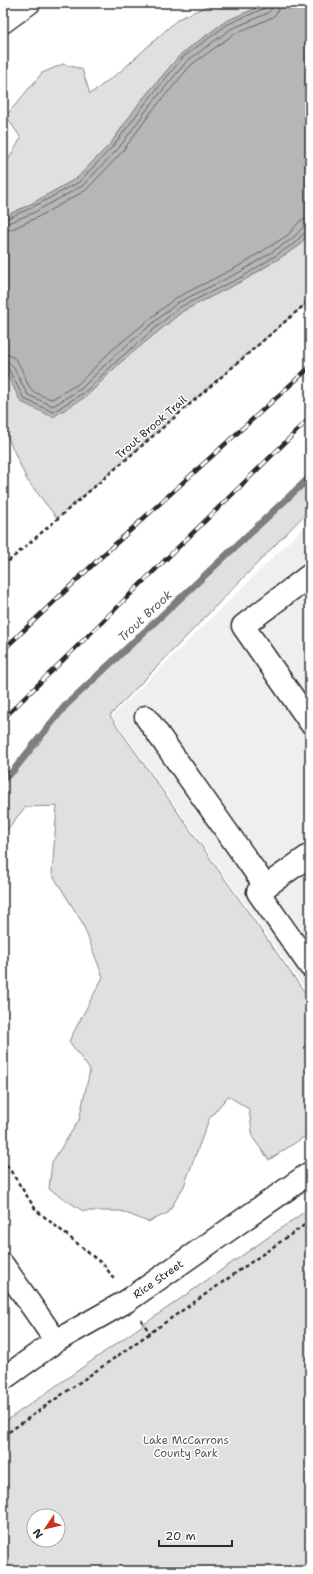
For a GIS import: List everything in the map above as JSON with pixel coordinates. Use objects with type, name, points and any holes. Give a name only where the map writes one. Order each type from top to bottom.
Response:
[{"type":"main road","points":[[3,22],[29,3]]},
{"type":"main road","points":[[310,575],[243,626],[310,722]]},
{"type":"main road","points":[[146,717],[266,887]]},
{"type":"main road","points":[[310,855],[258,892],[303,941],[310,966]]},
{"type":"main road","name":"Rice Street","points":[[3,1379],[56,1341],[127,1300],[310,1173]]},
{"type":"main road","points":[[3,1266],[56,1341]]},
{"type":"path","name":"Trout Brook Trail","points":[[3,566],[310,300]]},
{"type":"path","points":[[3,1159],[36,1210],[106,1266]]},
{"type":"path","points":[[3,1436],[310,1221]]},
{"type":"shaded area","points":[[310,521],[310,996],[112,716]]},
{"type":"green space","points":[[214,3],[268,3],[226,21],[181,54],[140,102],[111,143],[77,178],[29,205],[3,217],[3,169],[21,138],[6,116],[42,73],[63,64],[82,69],[90,94],[121,71],[178,19]]},
{"type":"green space","points":[[310,231],[310,300],[57,518],[27,480],[3,427],[3,366],[21,402],[87,396],[121,362],[183,311],[246,279],[299,246]]},
{"type":"green space","points":[[310,475],[310,509],[110,716],[310,1000],[310,1133],[269,1160],[253,1138],[249,1109],[228,1096],[209,1119],[184,1186],[168,1213],[148,1222],[121,1211],[83,1211],[49,1189],[52,1162],[79,1120],[90,1070],[69,1041],[103,977],[82,922],[52,874],[57,806],[25,807],[3,835],[3,779],[13,771],[65,706]]},
{"type":"green space","name":"Lake McCarrons County Park","points":[[310,1208],[310,1571],[3,1571],[3,1423]]},
{"type":"water","points":[[268,3],[310,3],[310,231],[299,246],[246,279],[183,311],[121,362],[87,396],[53,417],[21,402],[3,366],[3,217],[29,205],[77,178],[111,143],[140,102],[181,54],[226,21]]},
{"type":"waterway","name":"Trout Brook","points":[[3,779],[13,771],[65,706],[310,477]]},
{"type":"railway","points":[[3,650],[101,557],[310,367]]},
{"type":"railway","points":[[3,719],[310,418]]}]
